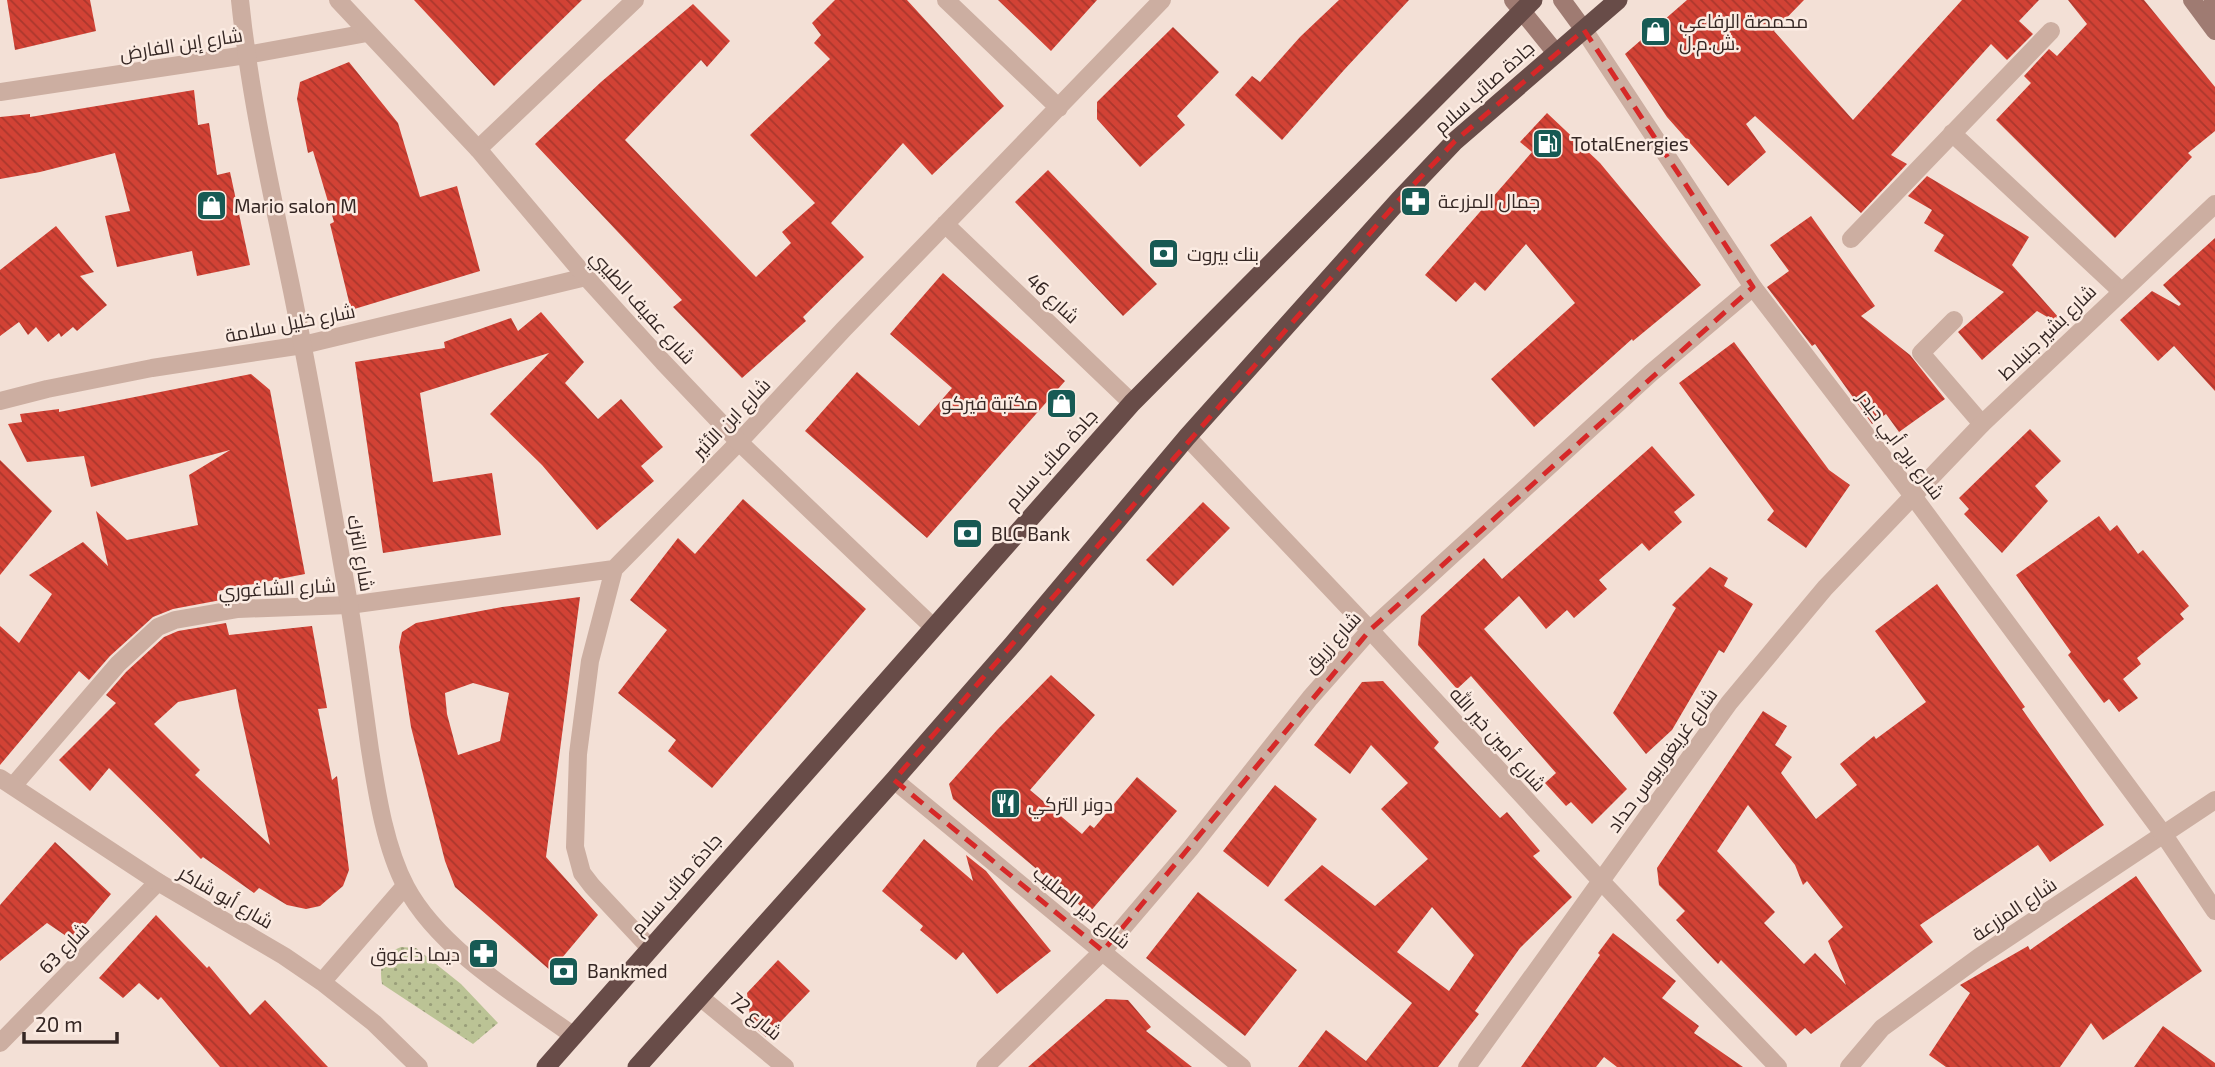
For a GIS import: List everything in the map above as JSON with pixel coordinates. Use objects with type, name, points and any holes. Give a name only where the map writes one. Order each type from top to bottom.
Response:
[{"type":"highway","name":"جادة صائب سلام","points":[[637,1067],[1013,644],[1187,437],[1418,180],[1455,141],[1618,0]]},
{"type":"highway","name":"جادة صائب سلام","points":[[546,1067],[1132,403],[1522,3]]},
{"type":"main road","name":"شارع برج أبي حيدر","points":[[1562,0],[1584,30]]},
{"type":"main road","points":[[2192,0],[2215,32]]},
{"type":"main road","points":[[2213,0],[2215,19]]},
{"type":"main road","points":[[1522,3],[1556,53]]},
{"type":"street","name":"شارع الترك","points":[[240,0],[246,55],[303,345],[349,605],[378,800],[396,863],[405,886],[426,919],[495,979],[574,1037]]},
{"type":"street","name":"شارع عفيف الطيبي","points":[[338,0],[478,149],[586,277],[663,362],[739,442],[933,627]]},
{"type":"street","points":[[478,149],[635,0]]},
{"type":"street","points":[[946,0],[1059,108]]},
{"type":"street","name":"شارع ابن الأثير","points":[[650,948],[582,873],[575,847],[579,754],[590,661],[614,569],[1162,0]]},
{"type":"street","name":"شارع برج أبي حيدر","points":[[1584,30],[1753,287],[1913,496],[2164,835],[2215,911]]},
{"type":"street","points":[[1851,239],[2051,31]]},
{"type":"street","name":"شارع إبن الفارض","points":[[0,92],[246,55],[367,33]]},
{"type":"street","points":[[1952,133],[2121,291]]},
{"type":"street","name":"شارع بشير جنبلاط","points":[[1913,496],[1982,424],[2215,204]]},
{"type":"street","name":"شارع 46","points":[[946,224],[1132,403]]},
{"type":"street","name":"شارع خليل سلامة","points":[[0,401],[47,388],[152,368],[303,345],[586,277]]},
{"type":"street","name":"شارع زريق","points":[[985,1067],[1103,951],[1190,849],[1310,698],[1370,630],[1651,373],[1753,287]]},
{"type":"street","points":[[1954,320],[1921,353],[1982,424]]},
{"type":"street","name":"شارع أمين خير الله","points":[[1187,437],[1778,1067]]},
{"type":"street","name":"شارع غريغوريوس حداد","points":[[1467,1067],[1728,703],[1825,587],[1913,496]]},
{"type":"street","name":"شارع الشاغوري","points":[[7,782],[118,664],[158,627],[175,620],[238,609],[349,605],[614,569]]},
{"type":"street","name":"شارع دير الصليب","points":[[894,780],[1242,1067]]},
{"type":"street","name":"شارع أبو شاكر","points":[[7,782],[158,882],[284,956],[322,982],[374,1023],[419,1067]]},
{"type":"street","name":"شارع المزرعة","points":[[1849,1067],[1882,1028],[1979,957],[2215,800]]},
{"type":"street","name":"شارع 63","points":[[0,1043],[158,882]]},
{"type":"street","points":[[322,982],[405,886]]},
{"type":"street","name":"شارع 72","points":[[700,996],[785,1067]]},
{"type":"highlighted area","points":[[1584,30],[1753,287],[1370,630],[1103,951],[894,780],[1399,200],[1455,141]]},
{"type":"green space","points":[[401,947],[416,948],[461,984],[498,1023],[473,1044],[382,984],[383,961]]},
{"type":"building","points":[[7,0],[90,0],[96,31],[15,50]]},
{"type":"building","points":[[414,0],[582,0],[494,86]]},
{"type":"building","points":[[835,0],[907,0],[1004,106],[932,175],[903,143],[831,223],[864,257],[803,317],[806,321],[742,378],[673,307],[682,300],[535,144],[601,82],[693,4],[730,41],[707,67],[701,60],[625,140],[756,277],[791,243],[782,232],[815,203],[750,135],[830,59],[814,43],[821,35],[812,23]]},
{"type":"building","points":[[998,0],[1097,0],[1051,51]]},
{"type":"building","points":[[1339,0],[1409,0],[1282,140],[1235,95],[1252,76],[1260,82],[1300,37]]},
{"type":"building","points":[[1687,0],[1804,0],[1774,31],[1853,120],[1962,0],[2039,0],[2019,21],[2033,34],[2007,60],[1991,44],[1891,155],[1907,164],[1861,213],[1755,116],[1746,124],[1766,152],[1728,186],[1667,117],[1625,54]]},
{"type":"building","points":[[2068,0],[2144,0],[2215,87],[2215,131],[2188,153],[2192,157],[2115,238],[1996,120],[2031,83],[2024,76],[2049,49],[2057,56],[2087,24]]},
{"type":"building","points":[[1173,27],[1219,72],[1177,116],[1185,125],[1140,167],[1097,119],[1097,102]]},
{"type":"building","points":[[349,62],[398,123],[420,197],[457,186],[480,271],[351,310],[330,224],[334,222],[313,151],[308,153],[297,99],[300,82]]},
{"type":"building","points":[[194,90],[198,125],[209,123],[217,175],[230,172],[250,265],[197,276],[192,251],[117,267],[105,216],[130,211],[115,153],[0,179],[0,117],[30,114],[30,117]]},
{"type":"building","points":[[1547,113],[1600,163],[1701,285],[1633,341],[1632,339],[1534,427],[1491,379],[1575,303],[1526,244],[1485,291],[1475,282],[1456,302],[1425,275],[1532,152],[1520,142]]},
{"type":"building","points":[[1048,170],[1157,284],[1123,316],[1015,202]]},
{"type":"building","points":[[1927,176],[2029,237],[2012,265],[2059,318],[2056,322],[2037,311],[1982,360],[1958,332],[2004,292],[1934,251],[1944,235],[1924,223],[1932,210],[1908,196]]},
{"type":"building","points":[[1811,216],[1875,306],[1861,316],[1910,355],[1945,399],[1899,432],[1886,414],[1872,424],[1815,344],[1812,346],[1767,287],[1789,271],[1770,245]]},
{"type":"building","points":[[56,226],[94,272],[80,276],[107,305],[77,331],[73,327],[61,337],[59,333],[48,342],[36,327],[28,335],[19,322],[0,336],[0,270]]},
{"type":"building","points":[[2215,238],[2215,391],[2174,346],[2158,361],[2120,320],[2152,291],[2179,306],[2181,304],[2163,285]]},
{"type":"building","points":[[943,273],[1065,381],[927,538],[805,431],[857,372],[919,426],[952,388],[890,334]]},
{"type":"building","points":[[541,312],[584,362],[565,383],[598,419],[621,399],[663,447],[641,466],[654,481],[597,530],[542,465],[490,414],[549,353],[420,393],[433,482],[492,473],[501,535],[383,553],[355,362],[445,348],[444,342],[511,318],[518,331]]},
{"type":"building","points":[[1734,342],[1829,470],[1850,485],[1806,548],[1767,520],[1774,511],[1679,383]]},
{"type":"building","points":[[251,374],[270,390],[305,574],[218,591],[221,600],[173,609],[153,617],[110,656],[89,680],[79,671],[0,765],[0,626],[19,643],[52,594],[29,575],[83,542],[108,566],[96,511],[127,540],[198,525],[189,475],[230,450],[91,487],[84,456],[27,462],[8,424],[22,422],[20,414],[59,409],[59,412]]},
{"type":"building","points":[[2030,429],[2061,461],[2035,486],[2048,501],[2002,553],[1964,514],[1969,509],[1959,498]]},
{"type":"building","points":[[1652,446],[1695,495],[1674,512],[1682,522],[1649,551],[1642,543],[1599,580],[1607,589],[1574,618],[1567,610],[1546,629],[1519,596],[1484,629],[1627,789],[1592,824],[1571,802],[1566,806],[1545,783],[1556,773],[1471,676],[1457,689],[1418,645],[1421,616],[1484,558],[1502,579]]},
{"type":"building","points":[[0,460],[52,511],[0,575]]},
{"type":"building","points":[[743,499],[866,609],[712,788],[668,751],[676,740],[618,693],[667,630],[630,600],[678,538],[695,554]]},
{"type":"building","points":[[1203,502],[1230,528],[1173,586],[1146,560]]},
{"type":"building","points":[[2099,516],[2110,531],[2117,525],[2138,554],[2143,550],[2189,606],[2180,614],[2184,619],[2137,658],[2141,664],[2123,679],[2138,698],[2119,712],[2109,699],[2104,703],[2068,655],[2071,652],[2016,575]]},
{"type":"building","points":[[1710,567],[1728,578],[1724,586],[1753,604],[1724,653],[1719,650],[1672,730],[1646,754],[1613,713],[1676,608],[1672,605]]},
{"type":"building","points":[[1937,584],[2025,707],[2022,709],[2104,825],[2050,862],[2038,845],[1920,925],[1933,942],[1811,1034],[1805,1028],[1796,1036],[1721,960],[1718,964],[1676,920],[1685,911],[1659,885],[1657,868],[1763,711],[1787,726],[1775,745],[1792,757],[1781,773],[1816,819],[1857,785],[1840,764],[1874,736],[1876,739],[1926,702],[1875,631]],"holes":[[[1748,805],[1795,865],[1803,885],[1807,881],[1843,927],[1828,941],[1846,985],[1815,953],[1804,964],[1764,923],[1775,912],[1717,851]]]},
{"type":"building","points":[[580,597],[546,857],[598,915],[551,971],[455,887],[445,861],[411,727],[399,647],[402,632],[416,623],[502,607]],"holes":[[[473,683],[509,693],[500,741],[458,755],[447,714],[445,693]]]},
{"type":"building","points":[[226,623],[229,635],[312,626],[327,708],[318,709],[332,780],[337,776],[349,870],[343,886],[320,906],[306,909],[287,905],[259,888],[254,893],[203,857],[201,859],[109,768],[90,791],[59,760],[116,703],[106,695],[126,672],[164,637],[178,631]],"holes":[[[236,689],[270,845],[195,775],[200,770],[154,724],[178,702]]]},
{"type":"building","points":[[1051,675],[1095,715],[1030,790],[1082,834],[1090,825],[1094,828],[1137,777],[1177,811],[1089,913],[953,799],[949,784]]},
{"type":"building","points":[[1383,681],[1439,742],[1434,748],[1500,818],[1507,812],[1540,851],[1533,856],[1572,897],[1520,948],[1475,1011],[1479,1014],[1438,1067],[1298,1067],[1326,1030],[1366,1061],[1412,1003],[1284,900],[1322,865],[1375,906],[1428,859],[1381,809],[1408,783],[1371,745],[1350,774],[1314,745],[1362,682]],"holes":[[[1432,907],[1474,955],[1449,991],[1397,952]]]},
{"type":"building","points":[[1275,785],[1317,819],[1268,887],[1223,851]]},
{"type":"building","points":[[924,839],[973,881],[966,855],[986,871],[1051,951],[997,994],[963,952],[956,960],[920,930],[923,926],[882,891]]},
{"type":"building","points":[[55,842],[111,894],[72,940],[47,923],[0,961],[0,905]]},
{"type":"building","points":[[2136,876],[2202,971],[2103,1040],[2091,1023],[2060,1067],[1946,1067],[1929,1055],[1970,993],[1960,985],[2028,946],[2030,950]]},
{"type":"building","points":[[1198,892],[1297,970],[1245,1036],[1146,958]]},
{"type":"building","points":[[156,915],[207,968],[209,966],[250,1015],[265,1000],[328,1067],[220,1067],[161,997],[158,1000],[139,983],[123,998],[99,978]]},
{"type":"building","points":[[1613,933],[1676,981],[1662,998],[1699,1026],[1694,1033],[1743,1067],[1617,1067],[1604,1057],[1596,1067],[1521,1067]]},
{"type":"building","points":[[778,960],[810,991],[766,1037],[751,1024],[747,993]]},
{"type":"building","points":[[1106,999],[1128,1000],[1151,1027],[1146,1031],[1192,1067],[1028,1067]]},
{"type":"building","points":[[2163,1026],[2215,1063],[2215,1067],[2134,1067]]},
{"type":"place","name":"محمصة الرفاعي ش.م.ل.","points":[[1656,32]]},
{"type":"place","name":"TotalEnergies","points":[[1548,144]]},
{"type":"place","name":"جمال المزرعة","points":[[1415,201]]},
{"type":"place","name":"Mario salon M","points":[[211,206]]},
{"type":"place","name":"بنك بيروت","points":[[1164,254]]},
{"type":"place","name":"مكتبة فيركو","points":[[1061,403]]},
{"type":"place","name":"BLC Bank","points":[[968,534]]},
{"type":"place","name":"دونر التركي","points":[[1005,804]]},
{"type":"place","name":"ديما داعوق","points":[[483,954]]},
{"type":"place","name":"Bankmed","points":[[564,971]]}]
